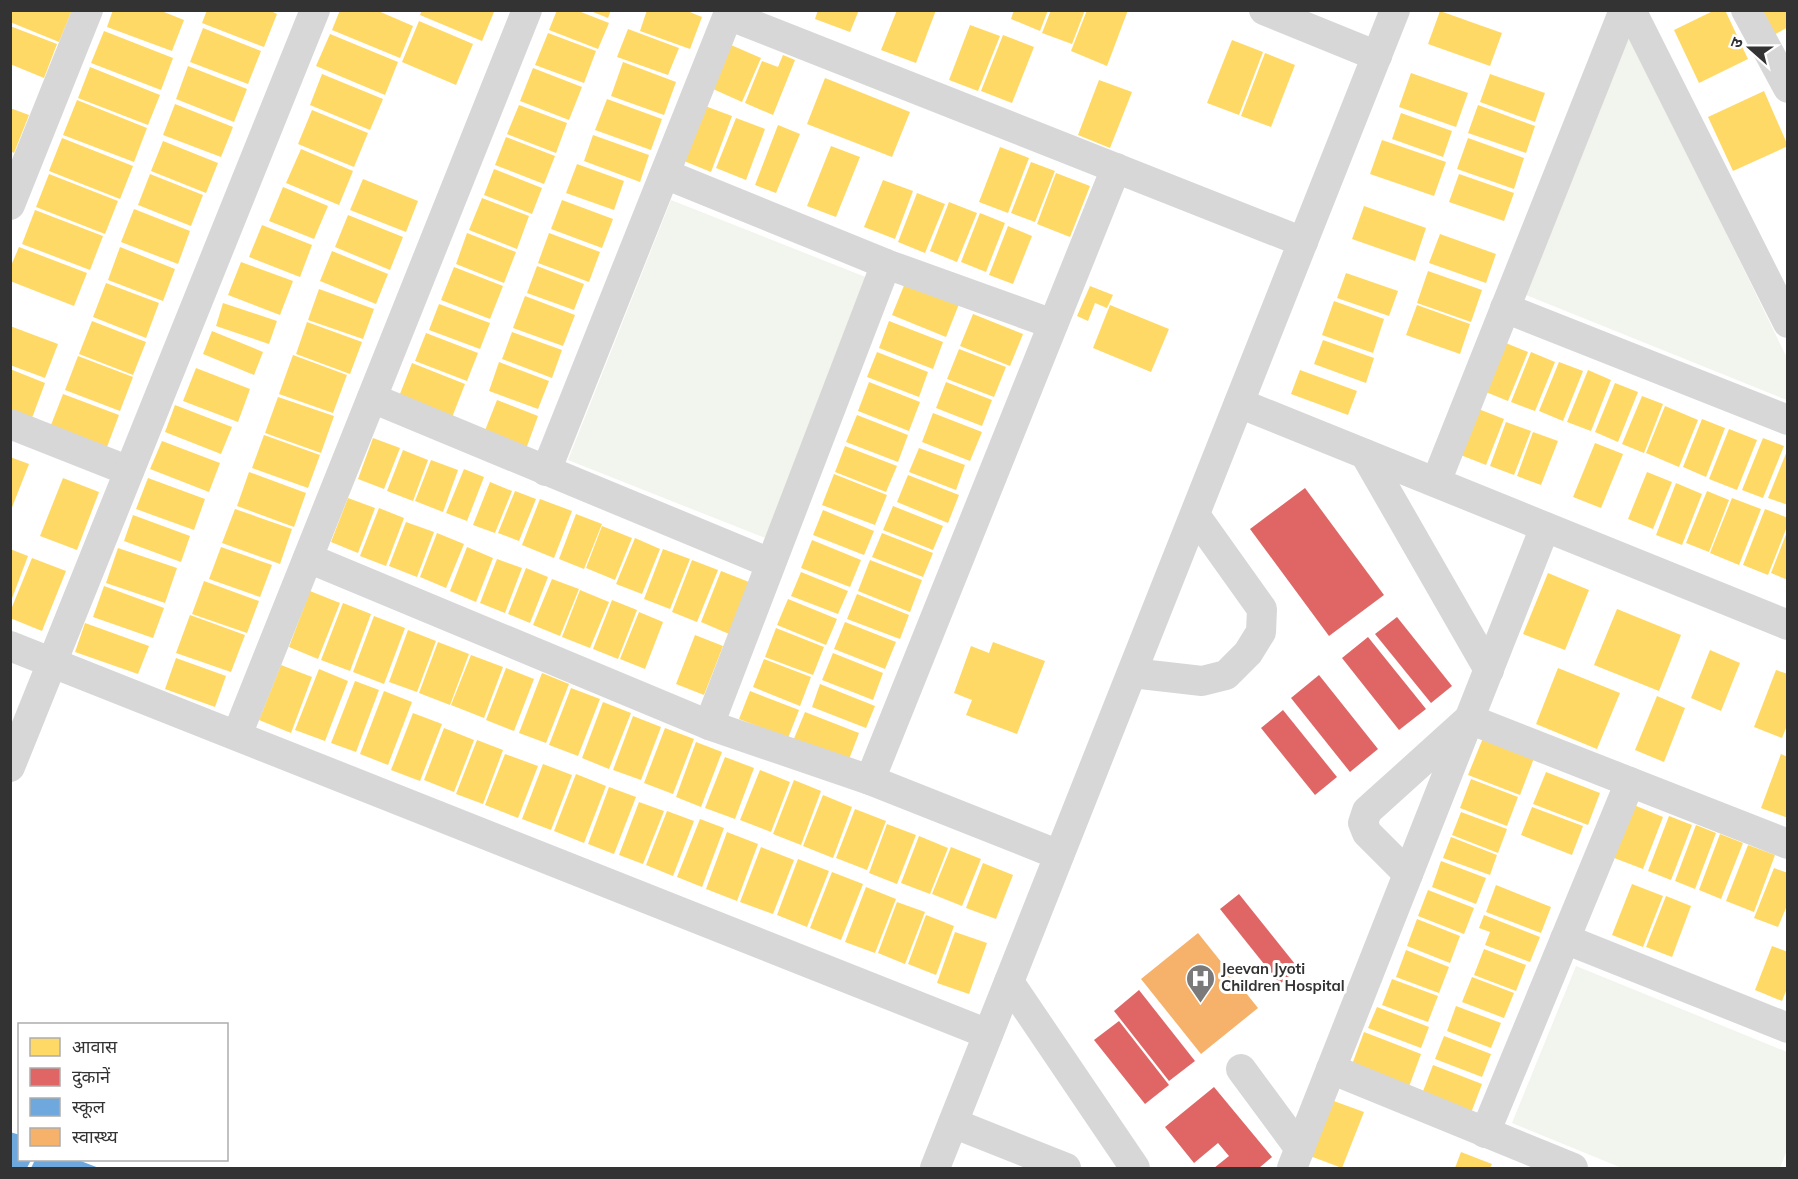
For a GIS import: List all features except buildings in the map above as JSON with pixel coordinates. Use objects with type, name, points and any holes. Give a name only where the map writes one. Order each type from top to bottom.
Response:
[{"type":"street","points":[[10,205],[17,168],[88,10]]},
{"type":"street","points":[[10,767],[315,10]]},
{"type":"street","points":[[237,735],[527,10]]},
{"type":"street","points":[[1264,10],[1377,56]]},
{"type":"street","points":[[935,1168],[1395,10]]},
{"type":"street","points":[[1436,482],[1624,10]]},
{"type":"street","points":[[1631,10],[1788,322]]},
{"type":"street","points":[[1746,10],[1788,88]]},
{"type":"street","points":[[546,471],[729,13],[1303,242]]},
{"type":"street","points":[[870,780],[1116,168]]},
{"type":"street","points":[[665,174],[886,264],[1053,324]]},
{"type":"street","points":[[709,725],[886,264]]},
{"type":"street","points":[[1505,308],[1788,420]]},
{"type":"street","points":[[372,398],[770,563]]},
{"type":"street","points":[[1239,403],[1788,625]]},
{"type":"street","points":[[10,424],[129,471]]},
{"type":"street","points":[[1365,454],[1489,670]]},
{"type":"street","points":[[1132,673],[1202,681],[1226,675],[1248,653],[1261,632],[1262,609],[1195,515]]},
{"type":"street","points":[[1296,1159],[1545,527]]},
{"type":"street","points":[[308,558],[709,725],[870,780],[1059,855]]},
{"type":"street","points":[[10,646],[988,1034]]},
{"type":"street","points":[[1469,719],[1788,844]]},
{"type":"street","points":[[1408,874],[1367,833],[1363,823],[1367,811],[1469,719]]},
{"type":"street","points":[[1485,1133],[1630,782]]},
{"type":"street","points":[[1565,939],[1788,1028]]},
{"type":"street","points":[[1009,982],[1135,1168]]},
{"type":"street","points":[[1241,1069],[1296,1159]]},
{"type":"street","points":[[1331,1070],[1573,1168]]},
{"type":"street","points":[[953,1123],[1066,1168]]},
{"type":"shaded area","points":[[1630,35],[1787,358],[1787,400],[1526,295]]},
{"type":"shaded area","points":[[671,200],[868,278],[765,538],[568,460]]},
{"type":"shaded area","points":[[1576,966],[1787,1052],[1787,1150],[1780,1168],[1622,1168],[1512,1123]]},
{"type":"place","name":"Jeevan Jyoti Children Hospital","points":[[1200,1004]]}]
